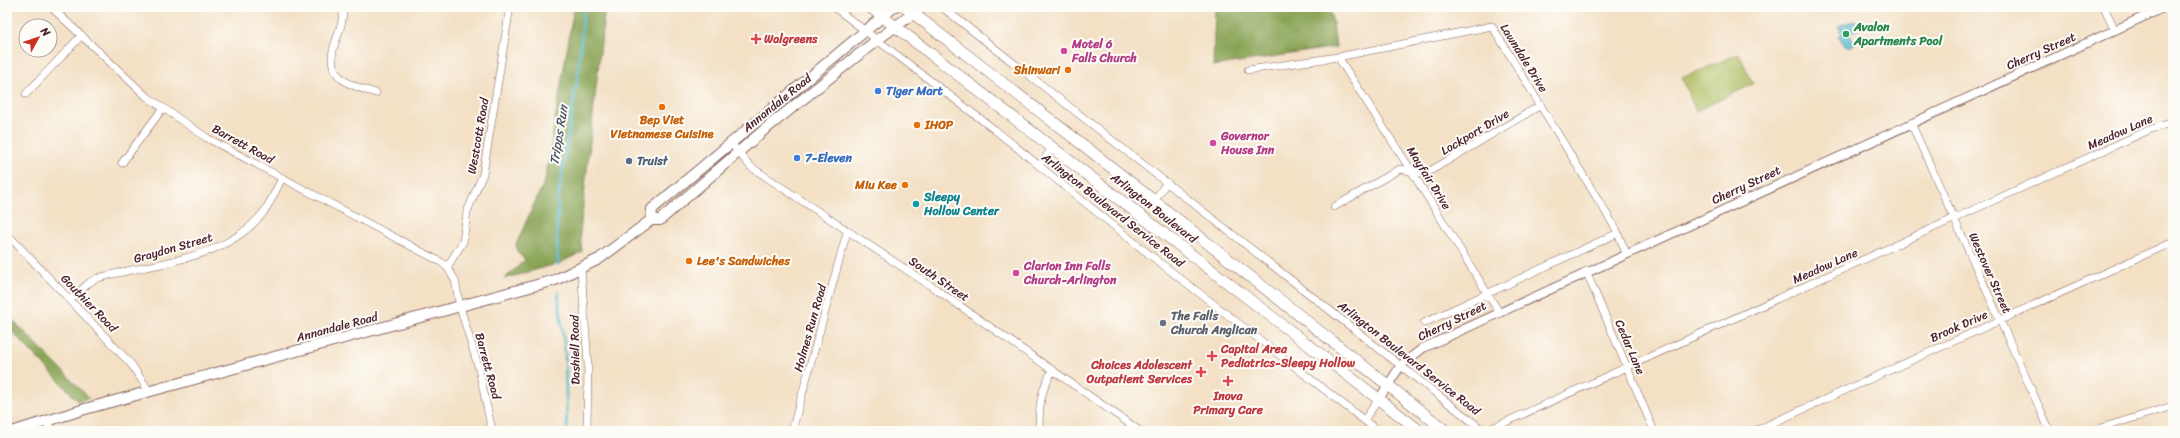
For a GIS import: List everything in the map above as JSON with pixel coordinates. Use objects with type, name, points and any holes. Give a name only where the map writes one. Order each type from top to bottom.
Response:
[{"type":"highway","name":"Arlington Boulevard","points":[[870,7],[1053,146],[1420,431]]},
{"type":"highway","name":"Arlington Boulevard","points":[[913,9],[1446,431]]},
{"type":"main road","name":"Annandale Road","points":[[651,220],[652,209],[730,142],[894,7]]},
{"type":"main road","name":"Annandale Road","points":[[15,431],[47,420],[149,391],[555,280],[581,269],[617,246],[651,220],[660,220],[738,152],[896,26],[913,9]]},
{"type":"street","name":"Barrett Road","points":[[51,7],[132,83],[163,108],[219,145],[441,262],[447,267]]},
{"type":"street","points":[[343,7],[341,27],[333,50],[335,67],[341,78],[351,86],[376,93]]},
{"type":"street","name":"Westcott Road","points":[[447,267],[463,242],[467,212],[483,174],[510,7]]},
{"type":"street","name":"Arlington Boulevard Service Road","points":[[834,7],[1378,431]]},
{"type":"street","name":"Arlington Boulevard Service Road","points":[[942,7],[1485,431]]},
{"type":"street","points":[[2104,7],[2115,30]]},
{"type":"street","name":"Cherry Street","points":[[1364,420],[1401,365],[1423,348],[1586,271],[2166,7]]},
{"type":"street","name":"Lawndale Drive","points":[[1248,70],[1338,57],[1492,26],[1618,233],[1626,253]]},
{"type":"street","points":[[26,94],[82,35]]},
{"type":"street","name":"Mayfair Drive","points":[[1338,57],[1499,312]]},
{"type":"street","name":"Lockport Drive","points":[[1334,207],[1400,169],[1425,174],[1541,105]]},
{"type":"street","points":[[122,163],[163,108]]},
{"type":"street","name":"Meadow Lane","points":[[1485,431],[1627,368],[2149,130],[2173,122]]},
{"type":"street","name":"Westover Street","points":[[1911,124],[2050,431]]},
{"type":"street","name":"South Street","points":[[730,142],[751,167],[847,232],[937,290],[1140,431]]},
{"type":"street","points":[[1039,166],[1053,146]]},
{"type":"street","name":"Graydon Street","points":[[70,300],[90,282],[98,278],[175,260],[226,243],[252,225],[263,212],[282,178]]},
{"type":"street","points":[[1154,200],[1167,182]]},
{"type":"street","name":"Holmes Run Road","points":[[792,431],[847,232]]},
{"type":"street","name":"Cherry Street","points":[[1424,323],[1618,233]]},
{"type":"street","name":"Gouthier Road","points":[[7,234],[131,364],[149,391]]},
{"type":"street","name":"Brook Drive","points":[[1755,431],[2173,242]]},
{"type":"street","points":[[447,267],[455,280],[460,307]]},
{"type":"street","name":"Dashiell Road","points":[[581,269],[588,364],[587,431]]},
{"type":"street","name":"Cedar Lane","points":[[1586,271],[1654,431]]},
{"type":"street","name":"Barrett Road","points":[[460,307],[479,370],[492,431]]},
{"type":"street","points":[[1039,431],[1039,402],[1042,390],[1053,370]]},
{"type":"street","points":[[2091,431],[2173,406]]},
{"type":"street","points":[[47,420],[51,431]]},
{"type":"green space","points":[[574,7],[605,7],[580,233],[582,252],[560,263],[504,279],[525,260],[517,252],[516,244],[545,180]]},
{"type":"green space","points":[[1215,7],[1329,7],[1336,47],[1213,66]]},
{"type":"green space","points":[[1739,54],[1753,84],[1696,111],[1682,78]]},
{"type":"green space","points":[[7,314],[89,398],[78,401],[7,326]]},
{"type":"water","name":"Avalon Apartments Pool","points":[[1855,20],[1860,29],[1849,32],[1854,44],[1848,47],[1847,45],[1845,46],[1839,36],[1842,35],[1838,26],[1848,22],[1849,25],[1849,22]]},
{"type":"waterway","name":"Tripps Run","points":[[558,265],[558,198],[578,74],[584,7]]},
{"type":"waterway","name":"Tripps Run","points":[[558,292],[565,353],[567,431]]},
{"type":"place","name":"Avalon Apartments Pool","points":[[1846,34]]},
{"type":"place","name":"Walgreens","points":[[756,39]]},
{"type":"place","name":"Motel 6 Falls Church","points":[[1064,51]]},
{"type":"place","name":"Shinwari","points":[[1068,70]]},
{"type":"place","name":"Tiger Mart","points":[[878,91]]},
{"type":"place","name":"Bep Viet Vietnamese Cuisine","points":[[662,107]]},
{"type":"place","name":"IHOP","points":[[917,125]]},
{"type":"place","name":"Governor House Inn","points":[[1213,143]]},
{"type":"place","name":"7-Eleven","points":[[797,158]]},
{"type":"place","name":"Truist","points":[[629,161]]},
{"type":"place","name":"Miu Kee","points":[[905,185]]},
{"type":"place","name":"Sleepy Hollow Center","points":[[916,204]]},
{"type":"place","name":"Lee's Sandwiches","points":[[689,261]]},
{"type":"place","name":"Clarion Inn Falls Church-Arlington","points":[[1016,273]]},
{"type":"place","name":"The Falls Church Anglican","points":[[1163,323]]},
{"type":"place","name":"Capital Area Pediatrics-Sleepy Hollow","points":[[1212,356]]},
{"type":"place","name":"Choices Adolescent Outpatient Services","points":[[1201,372]]},
{"type":"place","name":"Inova Primary Care","points":[[1228,381]]}]
